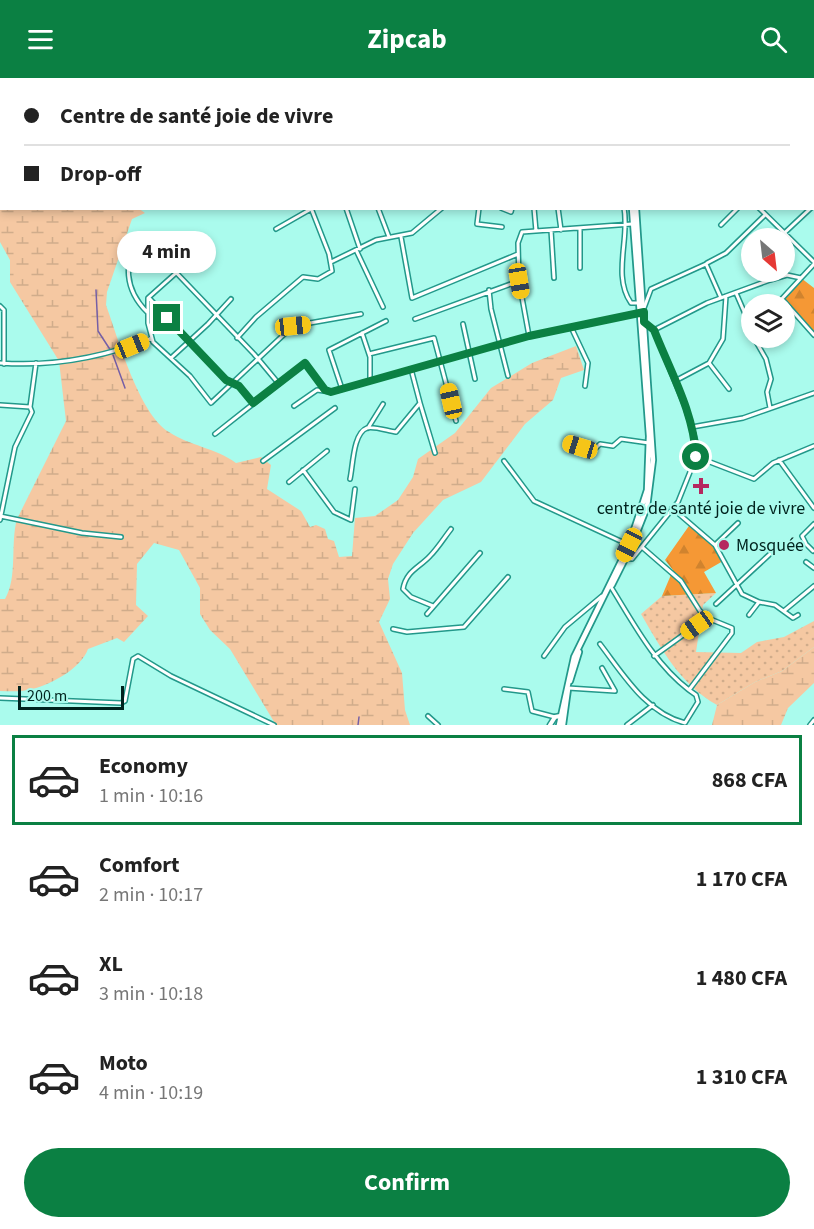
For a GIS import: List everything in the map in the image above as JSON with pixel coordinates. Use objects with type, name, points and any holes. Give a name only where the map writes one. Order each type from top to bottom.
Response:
[{"type":"main road","points":[[561,725],[557,716],[574,657],[626,558],[647,507],[653,460],[644,322],[639,303],[629,224],[632,210]]},
{"type":"main road","points":[[561,725],[568,688],[579,651],[629,545],[647,490],[649,443],[636,210]]},
{"type":"street","points":[[276,229],[310,210]]},
{"type":"street","points":[[237,338],[256,317],[303,278],[307,276],[316,279],[331,272],[331,262],[312,210]]},
{"type":"street","points":[[347,210],[358,250],[383,307]]},
{"type":"street","points":[[379,210],[389,237]]},
{"type":"street","points":[[331,262],[376,240],[401,237],[412,233],[440,210]]},
{"type":"street","points":[[479,210],[477,224],[502,227]]},
{"type":"street","points":[[534,210],[536,231]]},
{"type":"street","points":[[558,210],[561,230]]},
{"type":"street","points":[[625,210],[629,224],[622,263],[627,296],[632,303],[639,303]]},
{"type":"street","points":[[722,225],[736,210]]},
{"type":"street","points":[[761,210],[779,228]]},
{"type":"street","points":[[790,228],[809,210]]},
{"type":"street","points":[[294,406],[317,390],[331,392],[529,336],[642,311],[651,289],[726,253],[765,215]]},
{"type":"street","points":[[529,336],[519,281],[518,254],[522,232],[629,224]]},
{"type":"street","points":[[580,228],[580,268]]},
{"type":"street","points":[[551,231],[554,278]]},
{"type":"street","points":[[401,237],[412,298],[518,254]]},
{"type":"street","points":[[148,313],[135,299],[130,288],[131,256],[135,247],[144,239],[279,384]]},
{"type":"street","points":[[787,294],[814,263],[795,243]]},
{"type":"street","points":[[706,264],[721,298]]},
{"type":"street","points":[[176,273],[148,298],[153,342],[171,358],[211,403],[293,326],[361,314]]},
{"type":"street","points":[[795,277],[801,278]]},
{"type":"street","points":[[415,319],[489,290],[519,281]]},
{"type":"street","points":[[654,330],[721,298],[765,282]]},
{"type":"street","points":[[489,290],[508,376]]},
{"type":"street","points":[[736,293],[741,305]]},
{"type":"street","points":[[675,381],[709,363],[723,339],[726,296]]},
{"type":"street","points":[[148,298],[189,342],[230,383],[239,386],[253,403]]},
{"type":"street","points":[[171,358],[231,299]]},
{"type":"street","points":[[0,306],[3,310],[2,364],[85,360],[112,354],[152,338]]},
{"type":"street","points":[[795,314],[814,335]]},
{"type":"street","points":[[342,389],[329,350],[386,321]]},
{"type":"street","points":[[626,558],[632,559],[643,548],[685,490],[696,457],[692,427],[675,381],[654,330],[644,322]]},
{"type":"street","points":[[463,324],[475,379]]},
{"type":"street","points":[[571,327],[588,363],[585,386]]},
{"type":"street","points":[[362,333],[369,354],[370,381]]},
{"type":"street","points":[[369,354],[432,337],[441,360],[456,421]]},
{"type":"street","points":[[760,348],[766,359],[771,379],[767,392],[770,408]]},
{"type":"street","points":[[36,363],[30,407],[32,412],[15,447],[0,518],[82,533],[121,537]]},
{"type":"street","points":[[215,434],[305,363],[325,390]]},
{"type":"street","points":[[709,363],[729,388]]},
{"type":"street","points":[[411,369],[435,453]]},
{"type":"street","points":[[692,427],[743,418],[814,393]]},
{"type":"street","points":[[368,428],[396,432],[420,403]]},
{"type":"street","points":[[350,478],[358,439],[383,404]]},
{"type":"street","points":[[0,405],[30,407]]},
{"type":"street","points":[[263,460],[335,408]]},
{"type":"street","points":[[567,443],[593,451],[600,444],[613,446],[621,439],[649,443]]},
{"type":"street","points":[[696,457],[754,478],[779,460],[813,447],[814,453]]},
{"type":"street","points":[[289,482],[327,451]]},
{"type":"street","points":[[779,460],[814,508]]},
{"type":"street","points":[[504,461],[534,501],[629,545]]},
{"type":"street","points":[[303,470],[334,512],[351,520],[355,489]]},
{"type":"street","points":[[672,508],[714,545],[735,584],[746,597],[775,605],[793,617],[798,615]]},
{"type":"street","points":[[714,545],[738,523]]},
{"type":"street","points":[[813,551],[802,536],[814,524]]},
{"type":"street","points":[[433,606],[411,597],[403,589],[405,579],[419,562],[430,556],[451,529]]},
{"type":"street","points":[[643,548],[681,581],[700,611],[710,619],[732,628],[732,633],[689,690]]},
{"type":"street","points":[[427,614],[480,553]]},
{"type":"street","points":[[716,604],[770,554]]},
{"type":"street","points":[[806,562],[814,567]]},
{"type":"street","points":[[393,629],[407,632],[464,627],[508,577]]},
{"type":"street","points":[[785,610],[814,586]]},
{"type":"street","points":[[600,644],[641,698],[685,723],[698,702],[696,695],[670,674],[654,656],[611,587]]},
{"type":"street","points":[[544,656],[564,627],[604,595]]},
{"type":"street","points":[[749,615],[759,602]]},
{"type":"street","points":[[654,656],[697,625],[710,619]]},
{"type":"street","points":[[0,698],[121,703],[125,700],[129,687],[133,659],[138,656],[171,676],[274,725]]},
{"type":"street","points":[[568,688],[615,691],[602,668]]},
{"type":"street","points":[[504,689],[528,692],[532,711],[557,716],[550,725]]},
{"type":"street","points":[[627,725],[653,705]]},
{"type":"street","points":[[428,716],[438,725]]},
{"type":"street","points":[[810,725],[814,720]]},
{"type":"green space","points":[[0,210],[141,210],[145,213],[132,219],[107,292],[106,305],[123,355],[148,409],[158,423],[177,437],[236,463],[261,457],[271,465],[267,489],[301,511],[310,527],[316,525],[325,529],[328,539],[334,541],[339,557],[352,556],[355,518],[375,516],[398,500],[413,477],[418,459],[455,433],[491,388],[532,363],[576,346],[584,370],[561,378],[553,400],[525,424],[481,482],[443,500],[413,533],[393,564],[388,579],[390,599],[379,622],[402,673],[405,710],[410,725],[276,725],[230,649],[210,630],[200,614],[200,588],[179,550],[154,543],[137,564],[136,605],[148,616],[124,642],[117,638],[88,649],[79,663],[71,670],[45,685],[25,691],[0,691],[0,599],[5,599],[11,581],[17,519],[66,421],[59,361],[10,282],[10,260],[0,242]]},
{"type":"green space","points":[[801,278],[814,288],[814,334],[795,313],[795,294],[787,294]]},
{"type":"green space","points":[[691,523],[714,544],[723,561],[704,572],[716,593],[662,596],[673,570],[665,560]]},
{"type":"green space","points":[[716,593],[703,605],[696,652],[741,653],[757,642],[784,637],[814,621],[814,647],[782,671],[755,682],[717,705],[704,697],[682,676],[641,614],[662,596]]},
{"type":"green space","points":[[814,647],[814,683],[788,708],[781,725],[712,725],[717,705],[755,682],[782,671]]},
{"type":"waterway","points":[[96,290],[98,331],[111,351]]},
{"type":"waterway","points":[[113,355],[125,388]]},
{"type":"waterway","points":[[358,725],[359,717]]},
{"type":"place","name":"centre de santé joie de vivre","points":[[701,486]]},
{"type":"place","name":"Mosquée","points":[[724,545]]},
{"type":"route","points":[[167,318],[226,380],[239,386],[253,403],[305,363],[325,390],[331,392],[529,336],[644,312],[644,322],[654,330],[685,406],[696,442],[696,457]]}]
